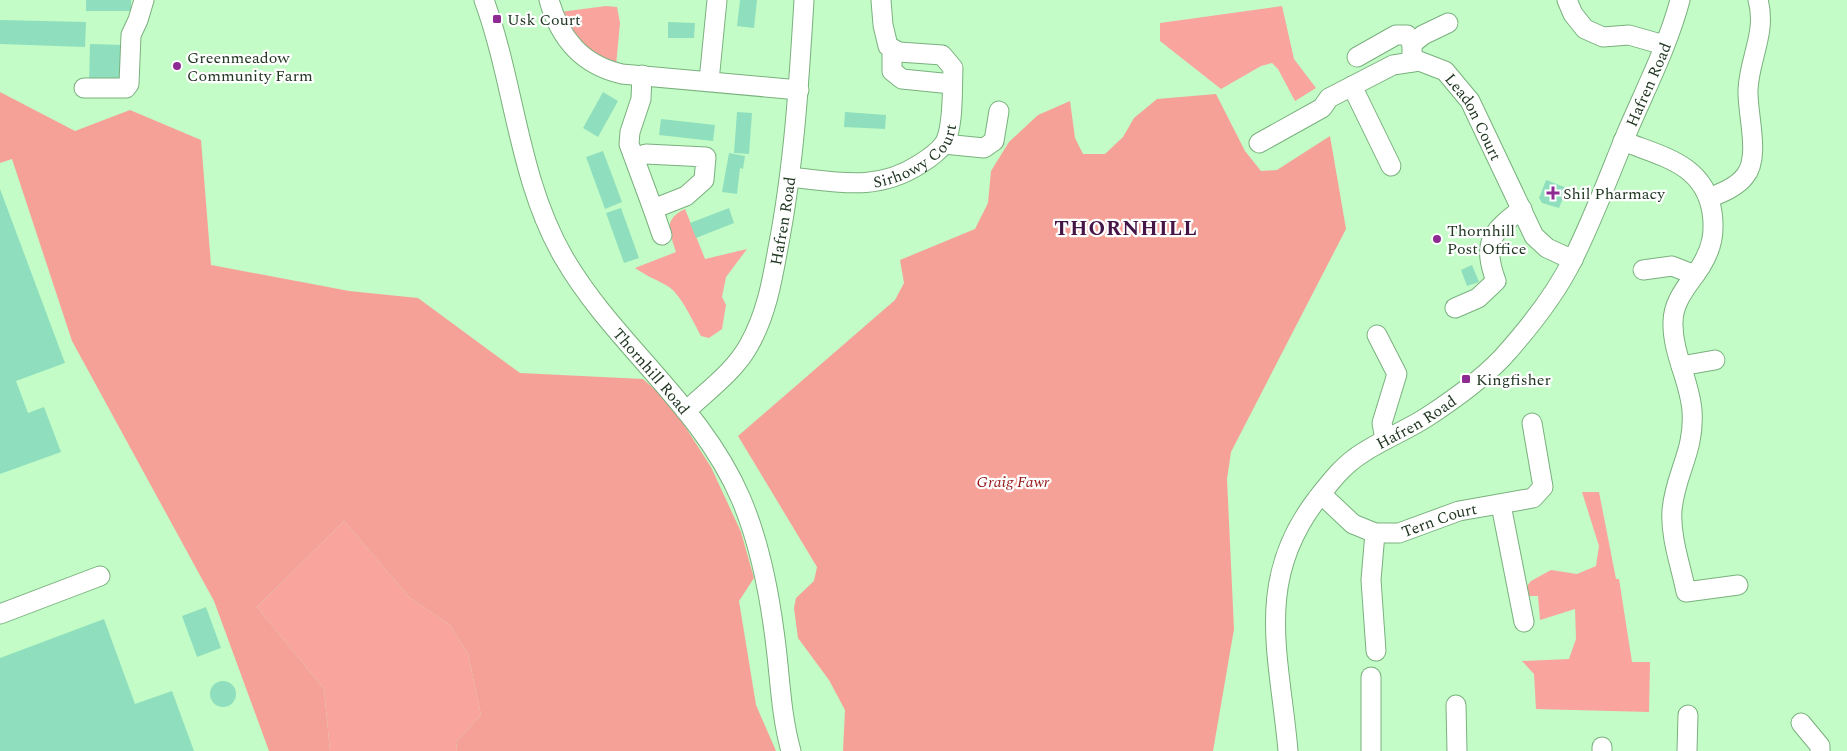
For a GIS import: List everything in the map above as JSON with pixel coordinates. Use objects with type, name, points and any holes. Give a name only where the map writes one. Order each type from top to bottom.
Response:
[{"type":"street","points":[[84,88],[126,88],[129,84],[131,35],[144,0]]},
{"type":"street","name":"Thornhill Road","points":[[484,0],[506,74],[521,146],[550,230],[580,285],[686,411],[720,457],[740,497],[751,526],[765,575],[790,751]]},
{"type":"street","points":[[549,0],[559,26],[571,44],[586,59],[604,70],[799,90]]},
{"type":"street","points":[[709,81],[717,0]]},
{"type":"street","name":"Hafren Road","points":[[686,411],[748,348],[760,323],[770,293],[790,177],[799,90],[804,0]]},
{"type":"street","points":[[881,0],[883,25],[888,46],[892,48],[892,71],[902,79],[952,84]]},
{"type":"street","points":[[1567,0],[1573,14],[1585,29],[1603,37],[1629,35],[1664,45]]},
{"type":"street","name":"Hafren Road","points":[[1288,751],[1283,695],[1275,656],[1275,596],[1291,542],[1306,513],[1340,471],[1362,453],[1426,417],[1463,392],[1499,360],[1530,326],[1573,260],[1664,45],[1680,0]]},
{"type":"street","points":[[1709,198],[1728,190],[1746,176],[1754,158],[1748,88],[1762,14],[1758,0]]},
{"type":"street","points":[[1412,53],[1424,35],[1448,23]]},
{"type":"street","points":[[1357,57],[1396,35],[1408,35],[1412,53]]},
{"type":"street","name":"Sirhowy Court","points":[[790,177],[875,183],[904,174],[927,160],[944,144],[948,128],[953,68],[942,56],[899,52],[892,48]]},
{"type":"street","name":"Leadon Court","points":[[1259,143],[1322,108],[1329,98],[1412,53],[1419,61],[1445,71],[1470,102],[1534,236],[1547,248],[1573,260]]},
{"type":"street","points":[[642,75],[641,99],[630,132],[629,144],[662,235]]},
{"type":"street","points":[[1352,86],[1391,166]]},
{"type":"street","points":[[944,144],[984,148],[994,141],[999,111]]},
{"type":"street","points":[[1624,141],[1682,164],[1700,180],[1709,198],[1714,225],[1713,240],[1709,253],[1678,300],[1673,321],[1675,345],[1692,409],[1692,435],[1685,464],[1677,483],[1672,511],[1675,541],[1686,592],[1738,585]]},
{"type":"street","points":[[634,158],[646,154],[706,157],[704,180],[697,187],[686,196],[653,209]]},
{"type":"street","points":[[1455,308],[1478,298],[1496,281],[1491,267],[1489,245],[1502,224],[1522,209]]},
{"type":"street","points":[[1643,270],[1672,266],[1695,275]]},
{"type":"street","points":[[1377,335],[1397,374],[1382,423],[1384,440]]},
{"type":"street","points":[[1681,366],[1715,360]]},
{"type":"street","name":"Tern Court","points":[[1321,494],[1353,524],[1375,534],[1400,533],[1459,511],[1533,498],[1543,487],[1532,424]]},
{"type":"street","points":[[1502,504],[1524,622]]},
{"type":"street","points":[[1375,534],[1371,580],[1376,651]]},
{"type":"street","points":[[0,614],[100,576]]},
{"type":"street","points":[[1371,677],[1371,751]]},
{"type":"street","points":[[1456,705],[1457,751]]},
{"type":"street","points":[[1687,751],[1688,714]]},
{"type":"street","points":[[1800,723],[1820,746],[1820,751]]},
{"type":"shaded area","points":[[606,6],[617,7],[620,23],[616,66],[597,57],[582,45],[570,30],[560,12]]},
{"type":"shaded area","points":[[1282,6],[1294,59],[1316,88],[1295,101],[1278,69],[1272,63],[1261,66],[1221,89],[1160,41],[1160,23]]},
{"type":"shaded area","points":[[685,209],[705,259],[747,249],[726,277],[722,297],[726,305],[722,329],[709,338],[701,336],[674,291],[635,268],[676,252],[670,233],[670,222],[678,213]]},
{"type":"shaded area","points":[[1582,492],[1599,492],[1616,579],[1619,579],[1632,662],[1650,662],[1649,712],[1536,709],[1534,674],[1522,661],[1569,659],[1576,639],[1575,609],[1540,620],[1538,596],[1526,596],[1523,591],[1531,581],[1551,570],[1577,574],[1596,566],[1599,546]]},
{"type":"shaded area","points":[[344,521],[409,597],[450,625],[468,654],[481,715],[456,742],[457,751],[330,751],[324,689],[257,607]]},
{"type":"green space","points":[[0,92],[75,131],[130,110],[201,140],[211,265],[349,291],[418,298],[520,373],[643,379],[670,403],[711,467],[741,532],[754,578],[739,601],[756,705],[776,751],[457,751],[456,742],[481,715],[468,654],[450,625],[409,597],[344,521],[257,607],[324,689],[330,751],[269,751],[214,601],[72,341],[12,159],[0,163]]},
{"type":"green space","name":"Graig Fawr","points":[[1216,94],[1245,151],[1261,171],[1277,170],[1330,136],[1346,229],[1231,452],[1227,479],[1234,629],[1213,751],[843,751],[845,710],[829,680],[798,638],[794,608],[796,598],[814,581],[817,567],[738,436],[895,300],[904,283],[900,260],[975,229],[988,203],[991,171],[1009,142],[1038,115],[1070,101],[1075,138],[1083,154],[1105,154],[1123,137],[1134,118],[1157,99]]},
{"type":"building","points":[[86,0],[131,0],[131,11],[86,11]]},
{"type":"building","points":[[740,0],[757,0],[754,28],[737,26]]},
{"type":"building","points":[[0,20],[86,22],[85,47],[0,44]]},
{"type":"building","points":[[668,22],[695,23],[694,38],[668,38]]},
{"type":"building","points":[[90,44],[123,45],[123,84],[89,84]]},
{"type":"building","points":[[603,92],[618,101],[598,137],[583,128]]},
{"type":"building","points":[[737,112],[752,113],[749,154],[734,153]]},
{"type":"building","points":[[845,112],[886,115],[885,129],[844,127]]},
{"type":"building","points":[[661,119],[715,125],[713,141],[659,135]]},
{"type":"building","points":[[603,151],[622,202],[605,209],[586,157]]},
{"type":"building","points":[[729,153],[745,156],[743,169],[740,168],[737,194],[722,192]]},
{"type":"building","name":"Shil Pharmacy","points":[[1546,180],[1567,188],[1559,208],[1542,203],[1539,198]]},
{"type":"building","points":[[0,189],[65,363],[16,381],[28,413],[44,407],[61,452],[0,474]]},
{"type":"building","points":[[621,208],[639,258],[624,263],[606,213]]},
{"type":"building","points":[[729,208],[734,223],[696,238],[690,223]]},
{"type":"building","points":[[1472,265],[1479,282],[1467,286],[1461,270]]},
{"type":"building","points":[[206,607],[221,648],[197,657],[182,616]]},
{"type":"building","points":[[104,619],[135,704],[172,691],[194,751],[0,751],[0,658]]},
{"type":"building","points":[[223,681],[232,685],[236,694],[232,703],[223,707],[214,703],[210,694],[214,685]]},
{"type":"place","name":"Usk Court","points":[[497,19]]},
{"type":"place","name":"Greenmeadow Community Farm","points":[[177,66]]},
{"type":"place","name":"Shil Pharmacy","points":[[1553,193]]},
{"type":"place","name":"Thornhill Post Office","points":[[1437,239]]},
{"type":"place","name":"Kingfisher","points":[[1466,379]]},
{"type":"district","name":"THORNHILL","points":[[1126,228]]}]
